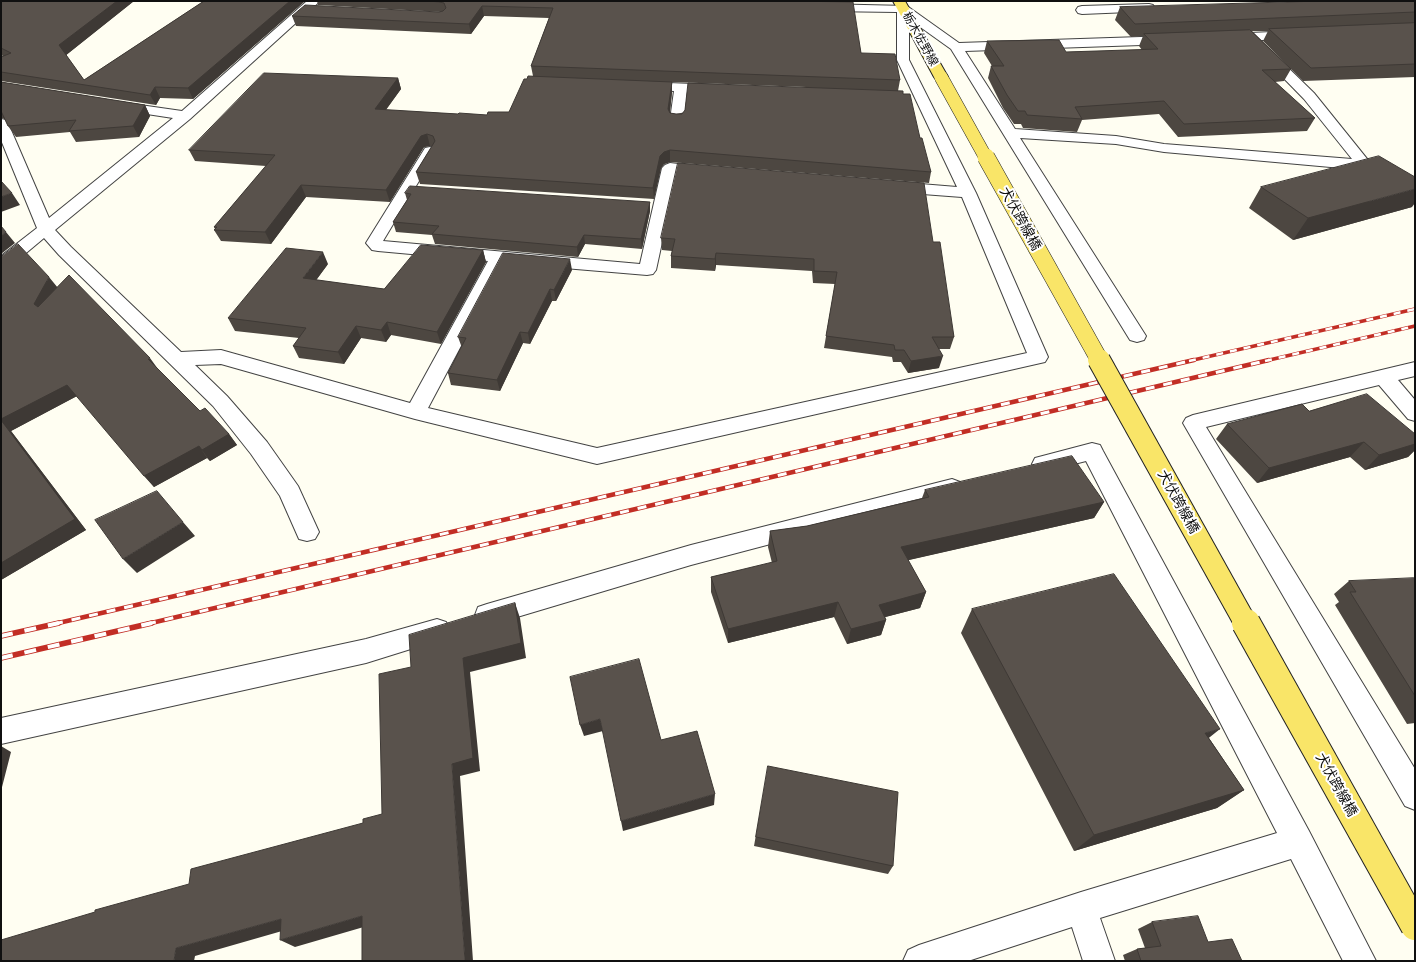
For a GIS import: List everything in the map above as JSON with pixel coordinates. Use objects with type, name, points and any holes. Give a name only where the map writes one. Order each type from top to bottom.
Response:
[{"type":"main road","name":"栃木佐野線","points":[[901,5],[941,77]]},
{"type":"main road","name":"犬伏跨線橋","points":[[941,77],[1415,926]]},
{"type":"street","points":[[1073,1],[1092,21]]},
{"type":"street","points":[[179,360],[221,357],[415,412],[597,456],[1038,357],[968,193],[903,60],[901,5]]},
{"type":"street","points":[[810,7],[901,5],[956,47],[1137,336]]},
{"type":"street","points":[[1,265],[185,116],[314,7]]},
{"type":"street","points":[[1082,10],[1161,8]]},
{"type":"street","points":[[1101,32],[1111,43]]},
{"type":"street","points":[[1218,38],[1304,34]]},
{"type":"street","points":[[1009,132],[1116,140],[1164,148],[1364,165],[1308,96],[1248,37]]},
{"type":"street","points":[[956,47],[1180,40]]},
{"type":"street","points":[[627,85],[728,90]]},
{"type":"street","points":[[677,120],[681,88]]},
{"type":"street","points":[[906,97],[921,97]]},
{"type":"street","points":[[105,104],[185,116]]},
{"type":"street","points":[[1,123],[46,230],[65,251],[220,401],[259,448],[290,492],[307,532]]},
{"type":"street","points":[[430,151],[416,189],[374,243],[378,246],[647,270],[654,205],[670,168],[725,173]]},
{"type":"street","points":[[882,186],[968,193]]},
{"type":"street","points":[[415,412],[499,257]]},
{"type":"street","points":[[1415,369],[1193,424],[1415,796]]},
{"type":"street","points":[[1384,377],[1415,414]]},
{"type":"street","points":[[1023,469],[1092,451],[1360,961]]},
{"type":"street","points":[[1,731],[366,651],[691,555],[969,483]]},
{"type":"street","points":[[919,961],[1081,908],[1298,842]]},
{"type":"street","points":[[1081,908],[1100,961]]},
{"type":"building","points":[[1,1],[117,1],[59,45],[84,80],[204,1],[290,1],[188,88],[155,87],[150,95],[1,72],[1,57],[11,53],[1,48]]},
{"type":"building","points":[[429,1],[853,2],[861,53],[895,54],[900,80],[531,66],[553,8],[482,6],[469,24],[292,16],[305,5],[439,12],[446,8],[444,3]]},
{"type":"building","points":[[1321,1],[1415,1],[1415,12],[1135,24],[1120,7]]},
{"type":"building","points":[[1415,23],[1415,64],[1311,68],[1269,29]]},
{"type":"building","points":[[1250,30],[1291,69],[1262,70],[1315,118],[1184,124],[1164,101],[1075,107],[1082,119],[1027,115],[1025,111],[1018,111],[1007,95],[991,66],[1004,66],[987,41],[1059,40],[1066,52],[1158,49],[1144,34]]},
{"type":"building","points":[[264,73],[398,78],[375,109],[487,115],[488,112],[509,112],[524,79],[527,79],[528,76],[672,82],[668,109],[670,113],[676,114],[682,114],[685,110],[688,83],[903,91],[903,94],[910,94],[920,138],[922,138],[931,172],[670,150],[664,152],[660,156],[653,188],[416,172],[435,141],[433,136],[427,134],[421,136],[386,190],[301,185],[265,232],[214,230],[217,227],[214,227],[275,155],[189,150]]},
{"type":"building","points":[[1,82],[145,105],[133,126],[69,131],[76,120],[8,126],[1,111]]},
{"type":"building","points":[[1379,156],[1415,177],[1415,189],[1308,218],[1261,187]]},
{"type":"building","points":[[678,163],[924,183],[933,242],[940,242],[954,337],[932,337],[943,356],[911,361],[904,350],[895,350],[894,345],[826,336],[837,272],[814,271],[814,259],[716,253],[715,259],[671,256],[675,239],[661,238]]},
{"type":"building","points":[[1,181],[12,193],[1,197]]},
{"type":"building","points":[[410,186],[650,202],[641,239],[584,235],[577,247],[432,234],[439,226],[393,222],[411,194],[405,193]]},
{"type":"building","points":[[1,226],[6,232],[1,236]]},
{"type":"building","points":[[18,244],[49,277],[34,304],[38,307],[69,275],[150,358],[148,359],[200,411],[205,408],[229,434],[202,450],[199,446],[144,476],[67,385],[1,419],[1,257]]},
{"type":"building","points":[[421,245],[483,250],[437,332],[387,322],[381,330],[356,326],[338,352],[293,346],[306,328],[228,318],[286,248],[323,252],[303,278],[384,289]]},
{"type":"building","points":[[503,253],[570,259],[554,290],[550,289],[528,333],[520,332],[497,380],[448,373],[466,338],[458,337]]},
{"type":"building","points":[[1367,394],[1415,434],[1415,444],[1379,455],[1364,442],[1269,468],[1227,424],[1302,404],[1309,411]]},
{"type":"building","points":[[1,420],[75,519],[1,563]]},
{"type":"building","points":[[1072,456],[1104,502],[901,547],[926,592],[879,605],[886,620],[851,629],[838,602],[728,629],[711,577],[777,561],[770,531],[807,526],[929,497],[925,490]]},
{"type":"building","points":[[157,491],[183,522],[123,559],[95,520]]},
{"type":"building","points":[[1114,574],[1220,729],[1205,733],[1244,790],[1094,835],[972,609]]},
{"type":"building","points":[[1414,578],[1415,696],[1350,592],[1356,592],[1349,581]]},
{"type":"building","points":[[515,603],[521,643],[463,658],[473,758],[452,764],[465,961],[362,961],[362,916],[280,940],[281,919],[176,948],[174,961],[1,961],[1,940],[95,912],[95,910],[189,884],[191,869],[363,823],[363,819],[382,814],[379,674],[411,667],[409,635]]},
{"type":"building","points":[[639,659],[661,740],[697,731],[715,794],[621,821],[600,719],[580,725],[570,677]]},
{"type":"building","points":[[768,766],[898,792],[893,866],[756,837]]},
{"type":"building","points":[[1198,916],[1208,942],[1232,939],[1242,961],[1141,961],[1137,949],[1161,946],[1152,922]]},
{"type":"railway","points":[[1189,361],[1415,309]]},
{"type":"railway","points":[[1265,361],[1415,326]]},
{"type":"railway","points":[[54,624],[1194,360]]},
{"type":"railway","points":[[147,624],[1269,360]]},
{"type":"railway","points":[[1,636],[59,623]]},
{"type":"railway","points":[[1,658],[152,623]]}]
